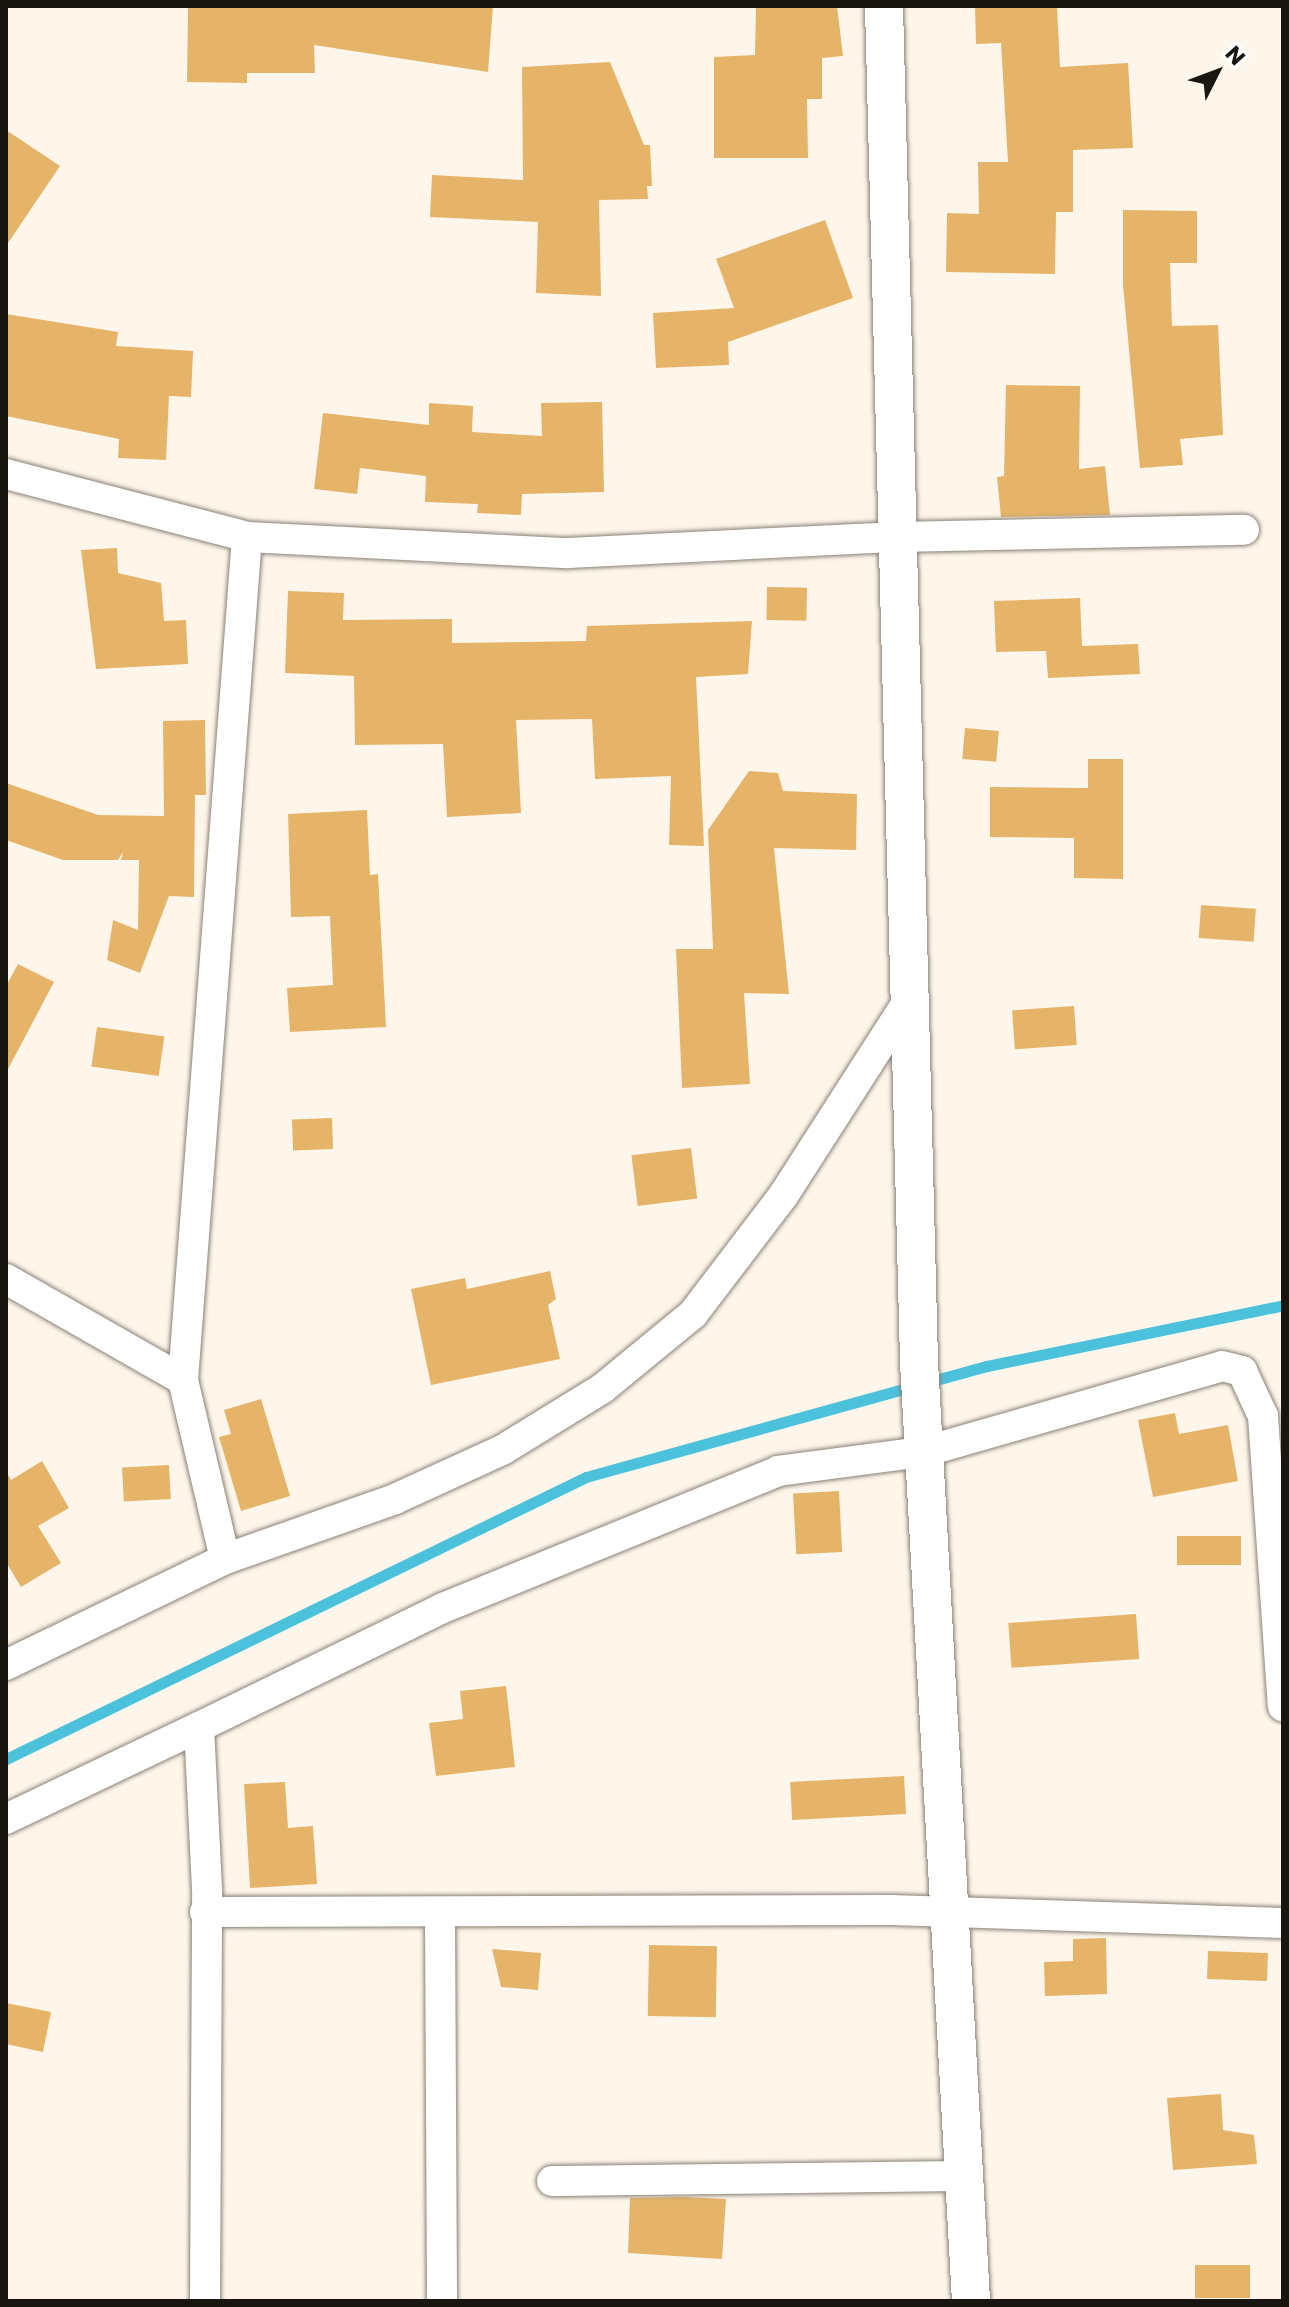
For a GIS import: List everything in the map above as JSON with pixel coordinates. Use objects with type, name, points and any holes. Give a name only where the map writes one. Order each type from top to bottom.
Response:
[{"type":"street","points":[[884,6],[919,1362],[953,1910],[971,2301]]},
{"type":"street","points":[[6,474],[247,537],[568,553],[898,537],[1244,530]]},
{"type":"street","points":[[225,1559],[183,1380],[247,537]]},
{"type":"street","points":[[6,1665],[225,1559],[422,1486],[504,1449],[603,1388],[693,1314],[783,1196],[910,998]]},
{"type":"street","points":[[6,1279],[183,1380]]},
{"type":"street","points":[[6,1819],[443,1608],[778,1471],[1222,1366],[1242,1371],[1263,1416],[1283,1706]]},
{"type":"street","points":[[199,1727],[205,1912],[205,2301]]},
{"type":"street","points":[[205,1912],[440,1915],[953,1910],[1283,1923]]},
{"type":"street","points":[[440,1915],[442,2301]]},
{"type":"street","points":[[552,2181],[966,2176]]},
{"type":"building","points":[[188,6],[493,6],[488,72],[314,45],[315,73],[247,73],[247,83],[187,82]]},
{"type":"building","points":[[756,6],[837,6],[843,56],[822,58],[822,99],[807,99],[808,158],[714,158],[714,57],[755,55]]},
{"type":"building","points":[[975,6],[1057,6],[1060,67],[1128,63],[1133,148],[1073,150],[1073,212],[1056,212],[1055,274],[946,272],[947,213],[979,214],[978,162],[1008,162],[1001,43],[976,44]]},
{"type":"building","points":[[610,62],[644,145],[650,145],[652,186],[647,186],[648,199],[599,200],[601,296],[536,293],[538,222],[430,217],[432,175],[523,180],[522,67]]},
{"type":"building","points":[[6,130],[60,166],[6,246]]},
{"type":"building","points":[[1123,210],[1197,211],[1197,263],[1170,263],[1172,326],[1218,325],[1223,435],[1180,439],[1183,465],[1140,468],[1123,285]]},
{"type":"building","points":[[825,220],[853,298],[728,342],[729,365],[656,368],[653,313],[734,308],[716,259]]},
{"type":"building","points":[[6,314],[118,332],[116,346],[193,351],[191,397],[169,396],[166,460],[118,458],[119,439],[6,416]]},
{"type":"building","points":[[1006,385],[1080,386],[1079,469],[1105,466],[1110,515],[1001,517],[997,477],[1004,476]]},
{"type":"building","points":[[602,402],[604,492],[522,494],[521,515],[477,513],[478,504],[425,502],[426,476],[360,468],[357,494],[314,489],[323,413],[429,425],[429,403],[473,406],[472,432],[542,436],[541,403]]},
{"type":"building","points":[[117,548],[118,573],[161,583],[164,621],[186,620],[188,664],[96,669],[81,550]]},
{"type":"building","points":[[767,587],[807,588],[806,621],[766,620]]},
{"type":"building","points":[[288,591],[344,593],[343,620],[452,619],[452,643],[586,641],[587,626],[752,621],[748,674],[696,677],[704,846],[669,845],[671,776],[595,779],[592,719],[516,720],[521,813],[447,817],[443,744],[355,745],[354,676],[285,673]]},
{"type":"building","points":[[1080,598],[1082,646],[1138,644],[1140,674],[1048,678],[1046,651],[996,652],[994,601]]},
{"type":"building","points":[[205,720],[206,795],[195,795],[194,897],[169,896],[140,973],[107,960],[113,920],[138,930],[139,860],[121,860],[123,852],[118,860],[63,860],[6,840],[6,783],[98,815],[164,816],[163,721]]},
{"type":"building","points":[[965,728],[999,731],[996,762],[962,759]]},
{"type":"building","points":[[1088,759],[1123,759],[1123,879],[1074,878],[1074,838],[990,837],[990,787],[1088,788]]},
{"type":"building","points":[[749,771],[778,773],[783,791],[857,794],[856,850],[774,848],[789,994],[744,993],[750,1084],[682,1088],[676,949],[713,949],[708,830]]},
{"type":"building","points":[[367,810],[370,875],[378,874],[386,1027],[290,1032],[287,988],[333,985],[330,916],[291,917],[288,814]]},
{"type":"building","points":[[1201,905],[1256,909],[1254,942],[1199,938]]},
{"type":"building","points":[[18,964],[54,982],[6,1073],[6,986]]},
{"type":"building","points":[[1074,1006],[1077,1045],[1015,1049],[1012,1010]]},
{"type":"building","points":[[97,1027],[164,1036],[159,1076],[91,1067]]},
{"type":"building","points":[[332,1118],[333,1149],[293,1150],[292,1119]]},
{"type":"building","points":[[691,1148],[697,1199],[638,1206],[631,1155]]},
{"type":"building","points":[[550,1271],[556,1299],[548,1305],[560,1359],[431,1385],[411,1289],[465,1278],[467,1289]]},
{"type":"building","points":[[261,1399],[290,1496],[241,1511],[219,1437],[231,1434],[224,1410]]},
{"type":"building","points":[[1175,1413],[1179,1434],[1228,1425],[1238,1481],[1153,1497],[1138,1420]]},
{"type":"building","points":[[42,1461],[69,1508],[38,1526],[61,1563],[21,1587],[6,1562],[6,1471],[11,1480]]},
{"type":"building","points":[[169,1465],[171,1499],[124,1501],[122,1467]]},
{"type":"building","points":[[839,1491],[842,1552],[796,1554],[793,1493]]},
{"type":"building","points":[[1177,1536],[1241,1536],[1241,1565],[1177,1565]]},
{"type":"building","points":[[1136,1614],[1139,1659],[1011,1668],[1008,1623]]},
{"type":"building","points":[[506,1686],[515,1767],[436,1776],[429,1723],[463,1719],[460,1691]]},
{"type":"building","points":[[904,1776],[906,1814],[792,1820],[790,1782]]},
{"type":"building","points":[[285,1782],[288,1828],[313,1826],[317,1884],[250,1888],[244,1784]]},
{"type":"building","points":[[1106,1938],[1107,1994],[1045,1996],[1044,1962],[1073,1961],[1073,1939]]},
{"type":"building","points":[[649,1945],[717,1946],[716,2017],[648,2016]]},
{"type":"building","points":[[492,1949],[541,1953],[538,1990],[501,1987]]},
{"type":"building","points":[[1208,1951],[1268,1953],[1267,1981],[1207,1979]]},
{"type":"building","points":[[6,2003],[51,2012],[43,2052],[6,2044]]},
{"type":"building","points":[[1221,2094],[1223,2130],[1254,2135],[1257,2164],[1173,2170],[1167,2098]]},
{"type":"building","points":[[630,2198],[726,2199],[722,2259],[628,2253]]},
{"type":"building","points":[[1195,2265],[1250,2265],[1250,2298],[1195,2298]]},
{"type":"waterway","points":[[6,1759],[586,1477],[987,1366],[1283,1305]]}]
